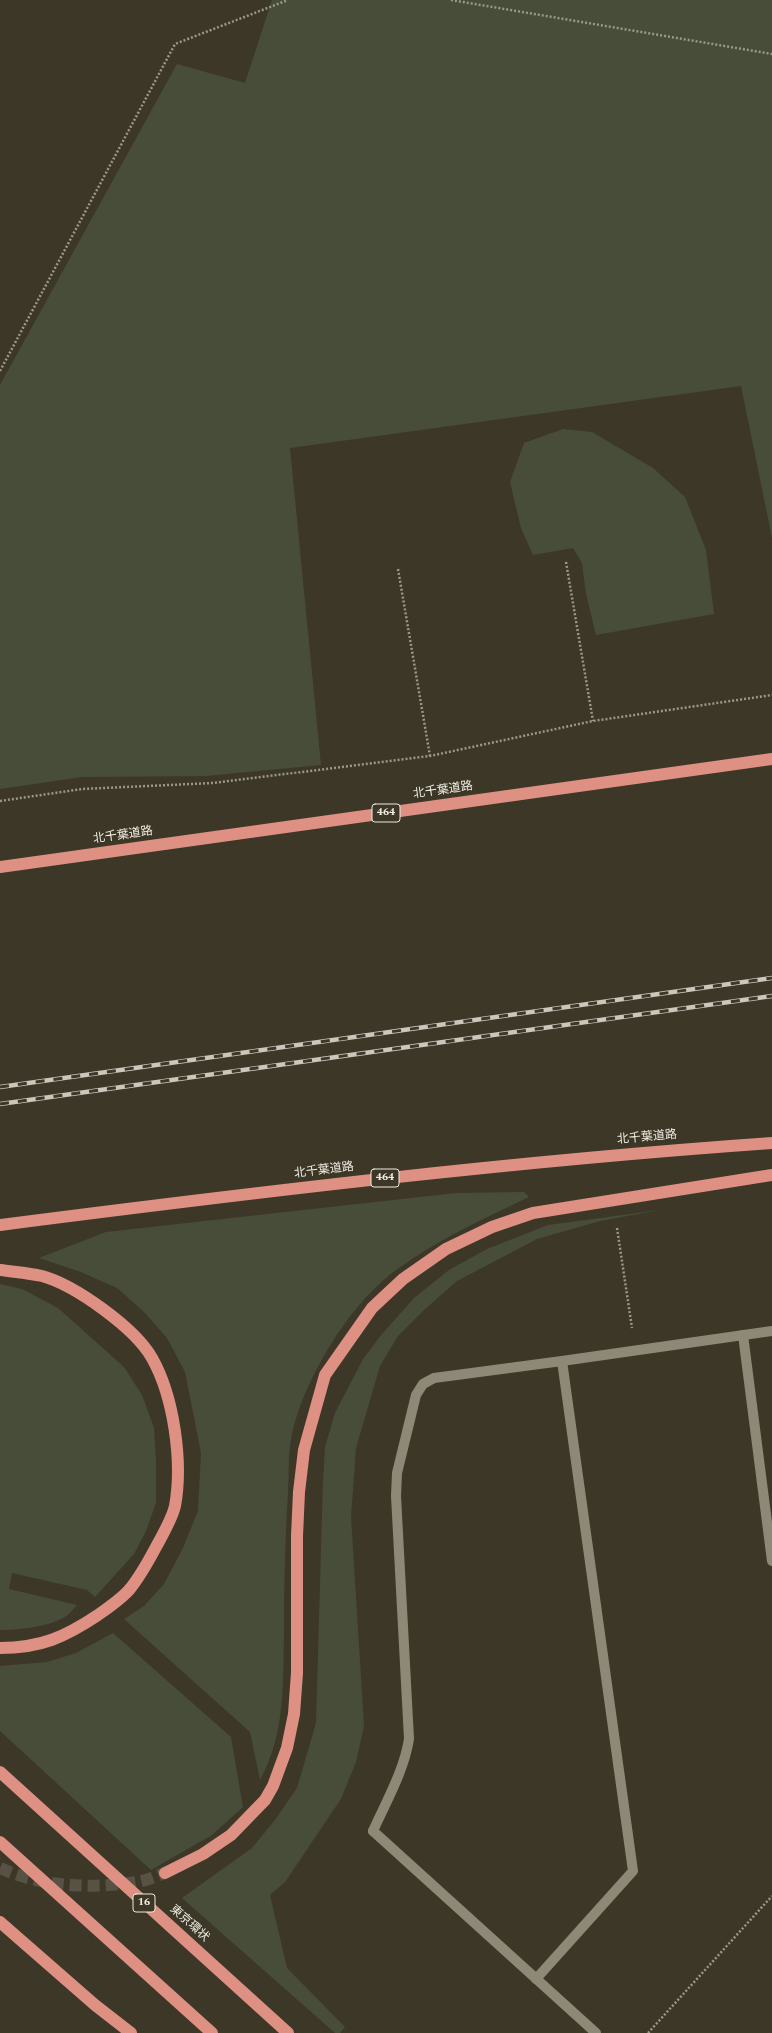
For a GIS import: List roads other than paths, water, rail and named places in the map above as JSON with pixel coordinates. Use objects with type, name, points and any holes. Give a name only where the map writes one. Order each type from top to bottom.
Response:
[{"type":"highway","name":"北千葉道路","points":[[0,868],[772,759]]},
{"type":"highway","name":"北千葉道路","points":[[0,1225],[409,1175],[666,1150],[772,1143]]},
{"type":"highway","points":[[165,1873],[203,1854],[231,1835],[265,1800],[287,1748],[294,1714],[297,1673],[297,1536],[299,1492],[304,1450],[325,1375],[372,1308],[403,1279],[446,1249],[492,1227],[533,1213],[772,1175]]},
{"type":"highway","points":[[0,1270],[43,1277],[70,1289],[100,1307],[128,1329],[152,1358],[168,1398],[175,1435],[178,1469],[175,1506],[164,1534],[145,1568],[128,1591],[105,1610],[72,1632],[45,1643],[16,1648],[0,1648]]},
{"type":"highway","name":"東京環状","points":[[0,1772],[288,2033]]},
{"type":"highway","points":[[0,1842],[212,2033]]},
{"type":"highway","points":[[0,1922],[95,2005],[131,2033]]},
{"type":"street","points":[[596,2033],[373,1831],[400,1771],[407,1752],[409,1739],[396,1496],[397,1473],[416,1395],[424,1384],[434,1378],[772,1331]]},
{"type":"street","points":[[743,1335],[770,1528],[772,1561]]},
{"type":"street","points":[[536,1979],[634,1871],[562,1360]]},
{"type":"tunnel","points":[[0,1868],[49,1883],[84,1886],[119,1884],[147,1880],[165,1873]]},
{"type":"railway","points":[[0,1087],[772,978]]},
{"type":"railway","points":[[0,1104],[772,996]]}]
